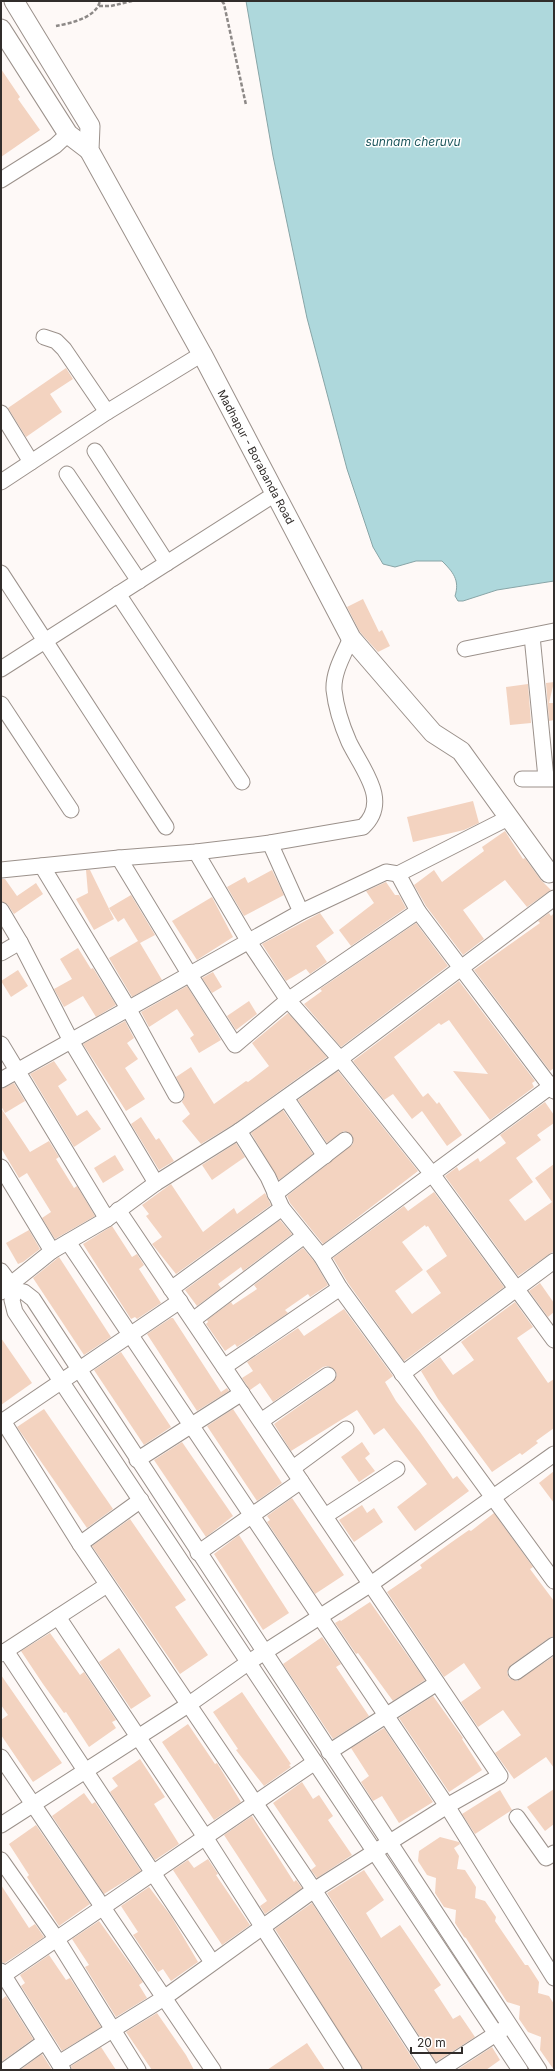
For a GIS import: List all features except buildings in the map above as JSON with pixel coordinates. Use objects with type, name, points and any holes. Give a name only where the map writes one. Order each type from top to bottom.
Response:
[{"type":"street","points":[[14,1],[90,126],[89,150]]},
{"type":"street","points":[[1,29],[68,134],[89,150]]},
{"type":"street","points":[[1,180],[55,146],[68,134]]},
{"type":"street","name":"Madhapur - Borabanda Road","points":[[89,150],[202,354],[353,640],[433,733],[461,751],[508,818],[552,875]]},
{"type":"street","points":[[44,337],[56,340],[64,349],[107,412]]},
{"type":"street","points":[[1,482],[107,412],[202,354]]},
{"type":"street","points":[[1,413],[32,462]]},
{"type":"street","points":[[95,451],[167,563]]},
{"type":"street","points":[[67,474],[138,581]]},
{"type":"street","points":[[1,669],[275,494]]},
{"type":"street","points":[[1,573],[44,642],[166,827]]},
{"type":"street","points":[[118,594],[242,782]]},
{"type":"street","points":[[465,649],[554,631]]},
{"type":"street","points":[[522,779],[550,779],[532,636]]},
{"type":"street","points":[[1,870],[196,852],[270,843],[363,827],[374,812],[375,798],[373,787],[344,730],[334,689],[335,678],[353,640]]},
{"type":"street","points":[[1,704],[71,810]]},
{"type":"street","points":[[1,1080],[301,912],[386,872],[398,874],[508,818]]},
{"type":"street","points":[[270,843],[301,912]]},
{"type":"street","points":[[196,852],[249,942],[288,1000],[340,1059],[432,1174],[554,1340]]},
{"type":"street","points":[[119,858],[190,975],[236,1044],[288,1000],[418,911]]},
{"type":"street","points":[[42,866],[128,1008],[176,1094]]},
{"type":"street","points":[[321,1256],[553,1087],[418,911],[398,874]]},
{"type":"street","points":[[9,1289],[52,1251],[113,1215],[156,1183],[239,1131],[286,1098],[461,969],[554,898]]},
{"type":"street","points":[[1,910],[20,942],[71,1041],[156,1183]]},
{"type":"street","points":[[1,953],[20,942]]},
{"type":"street","points":[[1,1044],[17,1071],[113,1215],[176,1295],[500,1776],[388,1842],[314,1890],[164,1998],[111,2029],[61,2067],[2,1974],[104,1908],[315,1762]]},
{"type":"street","points":[[286,1098],[325,1156]]},
{"type":"street","points":[[239,1131],[268,1177],[282,1208],[321,1256],[340,1288],[554,1581]]},
{"type":"street","points":[[275,1194],[345,1140]]},
{"type":"street","points":[[1,1167],[52,1251]]},
{"type":"street","points":[[282,1208],[130,1334],[63,1382],[3,1421],[107,1585],[314,1890],[431,2070]]},
{"type":"street","points":[[193,1320],[304,1236]]},
{"type":"street","points":[[68,1242],[447,1806],[554,1978]]},
{"type":"street","points":[[402,1374],[554,1261]]},
{"type":"street","points":[[1,1271],[9,1289],[15,1312],[520,2070]]},
{"type":"street","points":[[224,1367],[340,1288]]},
{"type":"street","points":[[9,1289],[24,1292],[33,1299],[388,1842],[540,2070]]},
{"type":"street","points":[[261,1421],[328,1375]]},
{"type":"street","points":[[137,1460],[242,1393]]},
{"type":"street","points":[[293,1468],[346,1429]]},
{"type":"street","points":[[1,1825],[188,1705],[249,1662],[319,1616],[371,1584],[554,1454]]},
{"type":"street","points":[[325,1516],[398,1469]]},
{"type":"street","points":[[198,1552],[301,1481]]},
{"type":"street","points":[[80,1544],[141,1500]]},
{"type":"street","points":[[107,1585],[3,1652],[85,1771],[212,1962]]},
{"type":"street","points":[[58,1617],[139,1736],[205,1837],[354,2070]]},
{"type":"street","points":[[516,1672],[554,1645]]},
{"type":"street","points":[[330,1752],[438,1683]]},
{"type":"street","points":[[1,1757],[213,2070]]},
{"type":"street","points":[[517,1817],[546,1858],[554,1853]]},
{"type":"street","points":[[1,1860],[56,1938],[111,2029],[138,2070]]},
{"type":"street","points":[[440,2070],[509,2025]]},
{"type":"street","points":[[4,2070],[44,2042]]},
{"type":"path","points":[[99,6],[100,1]]},
{"type":"path","points":[[56,26],[77,22],[99,6],[111,6],[132,1]]},
{"type":"path","points":[[222,1],[224,4],[246,104]]},
{"type":"water","name":"sunnam cheruvu","points":[[246,1],[554,1],[554,581],[497,590],[463,601],[458,601],[455,596],[457,585],[456,581],[452,573],[442,561],[416,561],[395,567],[383,564],[373,547],[347,469],[307,318],[273,156]]}]
